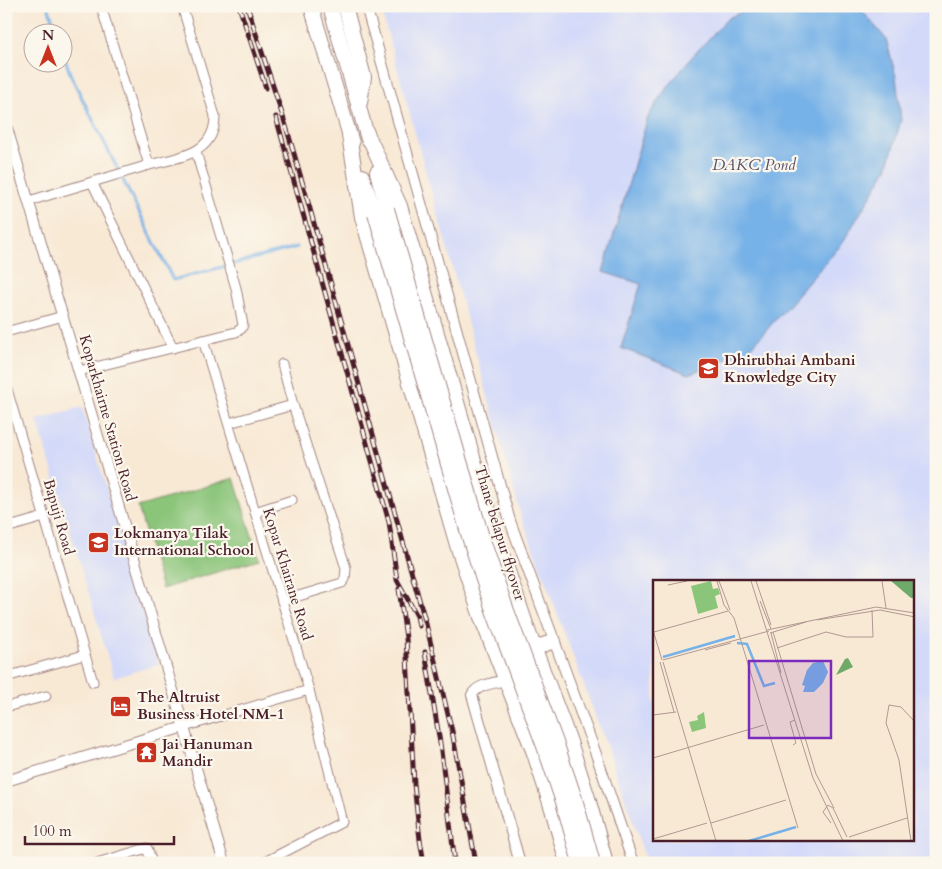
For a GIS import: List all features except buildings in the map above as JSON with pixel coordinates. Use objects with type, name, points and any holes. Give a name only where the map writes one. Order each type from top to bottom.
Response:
[{"type":"main road","points":[[311,6],[349,135],[381,211]]},
{"type":"main road","points":[[330,6],[366,131],[381,211]]},
{"type":"main road","points":[[345,6],[364,77],[359,106]]},
{"type":"main road","points":[[366,131],[400,206],[495,533],[569,739],[606,863]]},
{"type":"main road","points":[[349,135],[365,226],[457,545],[481,617],[534,753],[567,863]]},
{"type":"main road","name":"Thane belapur flyover","points":[[381,211],[470,540],[497,621],[546,749],[580,863]]},
{"type":"main road","name":"Thane belapur flyover","points":[[381,211],[482,536],[506,608],[558,745],[593,863]]},
{"type":"main road","points":[[499,662],[554,641]]},
{"type":"street","points":[[101,6],[149,165]]},
{"type":"street","points":[[29,201],[196,152],[203,147],[215,126],[215,116],[182,6]]},
{"type":"street","points":[[366,6],[510,521],[597,756],[633,863]]},
{"type":"street","name":"Koparkhairne Station Road","points":[[6,125],[224,863]]},
{"type":"street","points":[[79,371],[236,332],[241,329],[243,324],[236,288],[196,152]]},
{"type":"street","points":[[92,182],[173,348]]},
{"type":"street","points":[[6,332],[62,316]]},
{"type":"street","name":"Kopar Khairane Road","points":[[204,340],[309,690],[342,822],[263,863]]},
{"type":"street","points":[[282,364],[293,405],[347,574],[342,583],[282,601]]},
{"type":"street","name":"Bapuji Road","points":[[6,386],[93,682]]},
{"type":"street","points":[[228,423],[293,405]]},
{"type":"street","points":[[255,512],[292,500]]},
{"type":"street","points":[[6,528],[44,517]]},
{"type":"street","points":[[6,677],[84,655]]},
{"type":"street","points":[[520,863],[472,695],[473,692],[482,687],[560,658]]},
{"type":"street","points":[[6,781],[309,690]]},
{"type":"street","points":[[6,707],[46,696]]},
{"type":"street","points":[[97,863],[147,848],[152,863]]},
{"type":"shaded area","name":"Dhirubhai Ambani Knowledge City","points":[[380,6],[936,6],[936,863],[647,863],[608,750],[521,516]]},
{"type":"shaded area","name":"Lokmanya Tilak International School","points":[[82,407],[159,664],[114,678],[37,420]]},
{"type":"green space","points":[[234,478],[259,559],[162,589],[138,507]]},
{"type":"water","name":"DAKC Pond","points":[[755,6],[858,6],[886,39],[896,77],[901,120],[887,169],[841,245],[748,351],[689,374],[621,348],[641,284],[603,272],[648,117],[660,97],[690,59],[728,18]]},
{"type":"waterway","points":[[48,6],[54,22]]},
{"type":"waterway","points":[[70,72],[173,280],[297,247]]},
{"type":"railway","points":[[239,6],[266,88]]},
{"type":"railway","points":[[247,6],[286,126],[426,624],[452,731],[476,863]]},
{"type":"railway","points":[[276,117],[389,522],[397,580],[417,616],[419,626]]},
{"type":"railway","points":[[399,589],[406,638],[414,784],[424,863]]},
{"type":"railway","points":[[425,652],[440,743],[455,863]]},
{"type":"place","name":"Dhirubhai Ambani Knowledge City","points":[[708,369]]},
{"type":"place","name":"Lokmanya Tilak International School","points":[[98,542]]},
{"type":"place","name":"The Altruist Business Hotel NM-1","points":[[121,706]]},
{"type":"place","name":"Jai Hanuman Mandir","points":[[146,753]]}]
